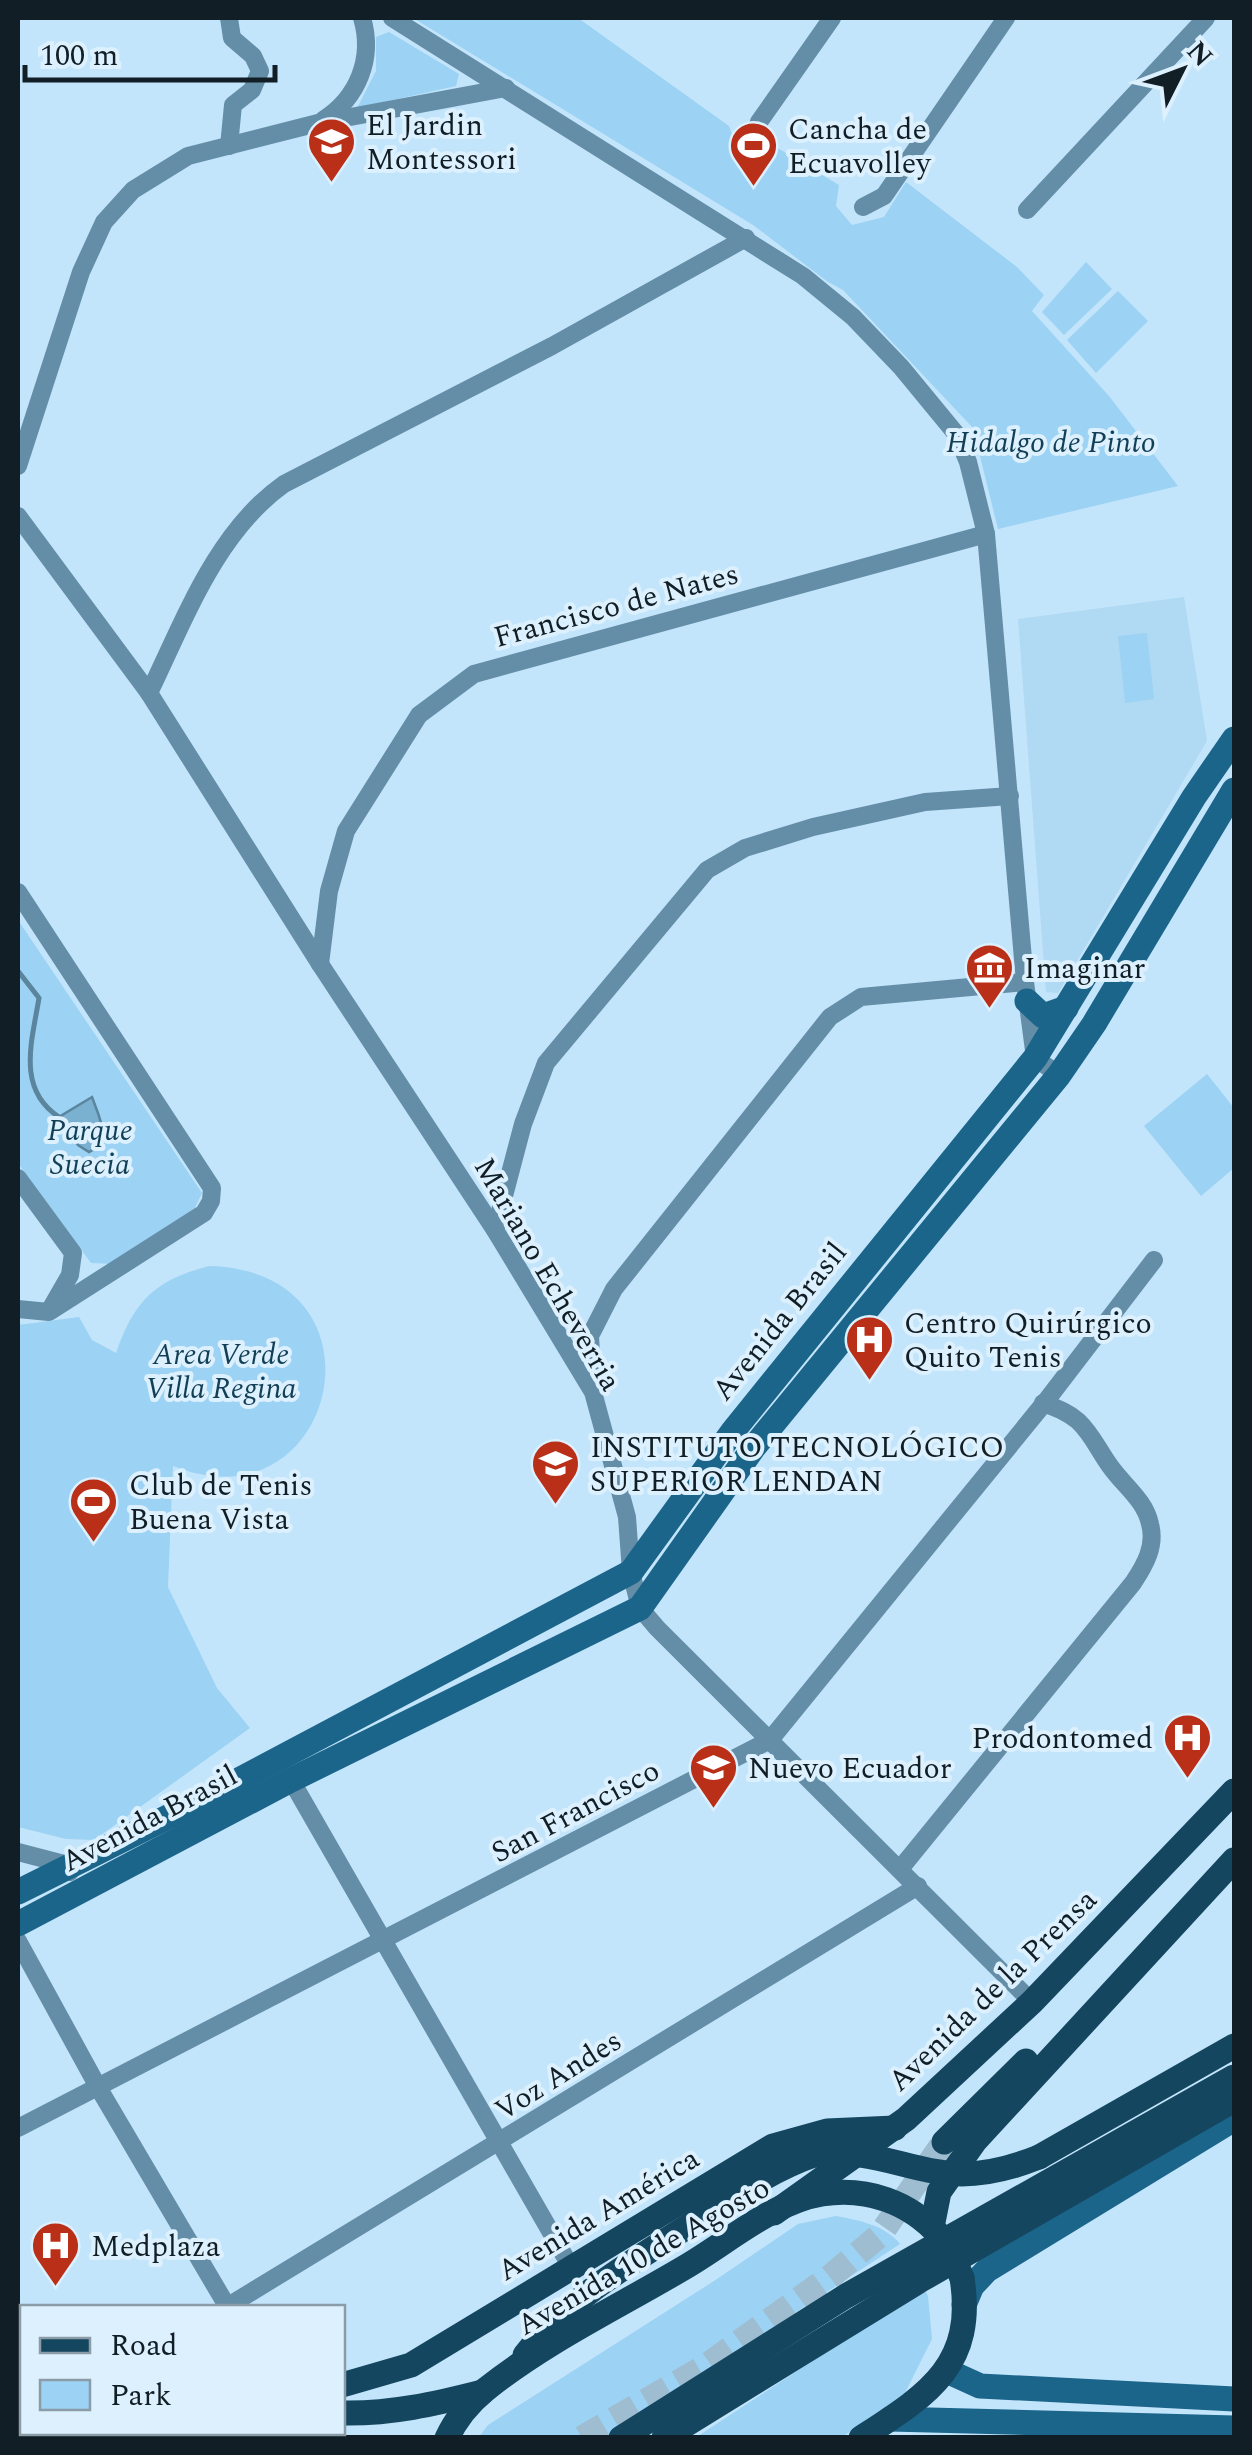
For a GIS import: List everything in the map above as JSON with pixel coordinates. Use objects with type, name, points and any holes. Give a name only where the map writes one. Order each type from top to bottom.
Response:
[{"type":"main road","name":"Avenida de la Prensa","points":[[774,2212],[894,2128],[1032,2002],[1234,1791]]},
{"type":"main road","points":[[944,2142],[1234,1858]]},
{"type":"main road","points":[[861,2438],[931,2388],[947,2371],[960,2344],[962,2278],[936,2231],[939,2192],[975,2141],[1234,1858]]},
{"type":"main road","points":[[514,2368],[557,2317],[586,2293],[768,2175],[814,2155],[864,2153],[960,2174],[1008,2168],[1039,2157],[1234,2046]]},
{"type":"main road","points":[[622,2438],[846,2296],[1234,2077]]},
{"type":"main road","points":[[664,2438],[918,2281],[1234,2100]]},
{"type":"main road","name":"Avenida América","points":[[345,2384],[412,2364],[774,2146],[812,2134],[894,2128]]},
{"type":"main road","name":"Avenida 10 de Agosto","points":[[447,2438],[459,2416],[514,2368],[774,2212],[822,2194],[869,2194],[897,2203],[936,2231]]},
{"type":"main road","points":[[345,2413],[376,2414],[482,2392]]},
{"type":"street","points":[[229,18],[232,38],[254,56],[260,71],[252,90],[233,105],[229,146]]},
{"type":"street","points":[[318,123],[350,98],[359,80],[365,62],[362,18]]},
{"type":"street","points":[[392,18],[803,276],[853,317],[957,434],[986,534],[1026,992],[1036,1058],[1059,1076]]},
{"type":"street","points":[[754,139],[759,122],[832,18]]},
{"type":"street","points":[[863,207],[884,196],[1006,18]]},
{"type":"street","points":[[1027,210],[1206,18]]},
{"type":"street","points":[[18,466],[81,272],[104,222],[133,190],[188,156],[318,123],[506,88]]},
{"type":"street","points":[[149,693],[228,541],[265,497],[552,346],[746,238]]},
{"type":"street","name":"Mariano Echeverria","points":[[18,516],[24,532],[149,693],[320,964],[495,1230],[593,1392],[627,1517],[631,1572],[640,1608],[1032,2002]]},
{"type":"street","name":"Francisco de Nates","points":[[320,964],[329,890],[346,832],[419,714],[474,674],[986,534]]},
{"type":"street","name":"Avenida Brasil","points":[[18,1892],[631,1572],[733,1430],[1036,1058],[1194,797],[1234,739]]},
{"type":"street","name":"Avenida Brasil","points":[[18,1924],[291,1780],[640,1608],[754,1448],[1059,1076],[1234,790]]},
{"type":"street","points":[[495,1230],[523,1124],[546,1064],[707,870],[744,848],[813,827],[925,802],[1010,796]]},
{"type":"street","points":[[18,892],[213,1195],[204,1212],[49,1312],[18,1309]]},
{"type":"street","points":[[1026,992],[1035,1012],[1043,1016],[1066,1008]]},
{"type":"street","points":[[593,1392],[590,1336],[614,1289],[830,1017],[860,997],[1026,992]]},
{"type":"street","points":[[18,1178],[74,1253],[70,1274],[49,1312]]},
{"type":"street","name":"San Francisco","points":[[18,2128],[770,1740],[1043,1404],[1154,1260]]},
{"type":"street","points":[[900,1869],[1133,1583],[1152,1543],[1150,1523],[1137,1496],[1112,1469],[1090,1434],[1076,1418],[1043,1404]]},
{"type":"street","points":[[291,1780],[572,2269]]},
{"type":"street","points":[[18,1852],[68,1865],[77,1892]]},
{"type":"street","name":"Voz Andes","points":[[229,2305],[918,1886]]},
{"type":"street","points":[[18,1941],[225,2305]]},
{"type":"street","points":[[964,2306],[972,2286],[987,2270],[1234,2119]]},
{"type":"street","points":[[947,2371],[980,2386],[1234,2399]]},
{"type":"street","points":[[1124,2431],[1126,2394]]},
{"type":"street","points":[[890,2418],[1124,2431],[1234,2428]]},
{"type":"shaded area","points":[[1184,597],[1207,741],[1058,993],[1046,992],[1018,619]]},
{"type":"shaded area","points":[[92,1097],[102,1135],[101,1142],[89,1152],[78,1145],[59,1117]]},
{"type":"green space","name":"Hidalgo de Pinto","points":[[413,18],[578,18],[729,126],[738,150],[757,159],[771,144],[839,185],[836,206],[852,225],[884,217],[906,182],[1017,267],[1044,295],[1032,311],[1109,396],[1178,486],[998,529],[973,428],[843,290],[753,225]]},
{"type":"green space","points":[[389,32],[459,74],[456,86],[357,108],[376,71],[376,37]]},
{"type":"green space","points":[[1086,262],[1112,289],[1064,335],[1042,312]]},
{"type":"green space","points":[[1118,291],[1148,321],[1096,373],[1067,340]]},
{"type":"green space","points":[[1147,633],[1154,699],[1125,703],[1118,636]]},
{"type":"green space","name":"Parque Suecia","points":[[18,920],[202,1193],[192,1214],[114,1264],[91,1263],[18,1163]]},
{"type":"green space","points":[[1207,1074],[1234,1108],[1234,1168],[1201,1196],[1144,1126]]},
{"type":"green space","name":"Club de Tenis Buena Vista","points":[[209,1266],[268,1279],[306,1309],[323,1349],[323,1393],[306,1433],[274,1463],[229,1477],[173,1466],[168,1587],[217,1688],[250,1728],[94,1840],[66,1839],[18,1827],[18,1325],[79,1317],[92,1340],[116,1353],[131,1319],[149,1295],[174,1278]]},
{"type":"green space","points":[[836,2216],[879,2228],[900,2244],[606,2437],[478,2438],[488,2425],[798,2224]]},
{"type":"green space","points":[[924,2288],[932,2339],[904,2395],[842,2437],[695,2438]]},
{"type":"waterway","points":[[18,971],[39,998],[31,1047],[32,1078],[37,1093],[59,1117]]},
{"type":"tunnel","points":[[582,2438],[706,2366],[830,2277],[880,2235],[944,2142]]},
{"type":"place","name":"El Jardin Montessori","points":[[331,184]]},
{"type":"place","name":"Cancha de Ecuavolley","points":[[753,188]]},
{"type":"place","name":"Imaginar","points":[[989,1010]]},
{"type":"place","name":"Centro Quirúrgico Quito Tenis","points":[[869,1382]]},
{"type":"place","name":"INSTITUTO TECNOLÓGICO SUPERIOR LENDAN","points":[[555,1506]]},
{"type":"place","name":"Club de Tenis Buena Vista","points":[[94,1544]]},
{"type":"place","name":"Prodontomed","points":[[1188,1780]]},
{"type":"place","name":"Nuevo Ecuador","points":[[713,1810]]},
{"type":"place","name":"Medplaza","points":[[56,2288]]},
{"type":"park label","name":"Area Verde Villa Regina","points":[[221,1371]]}]
